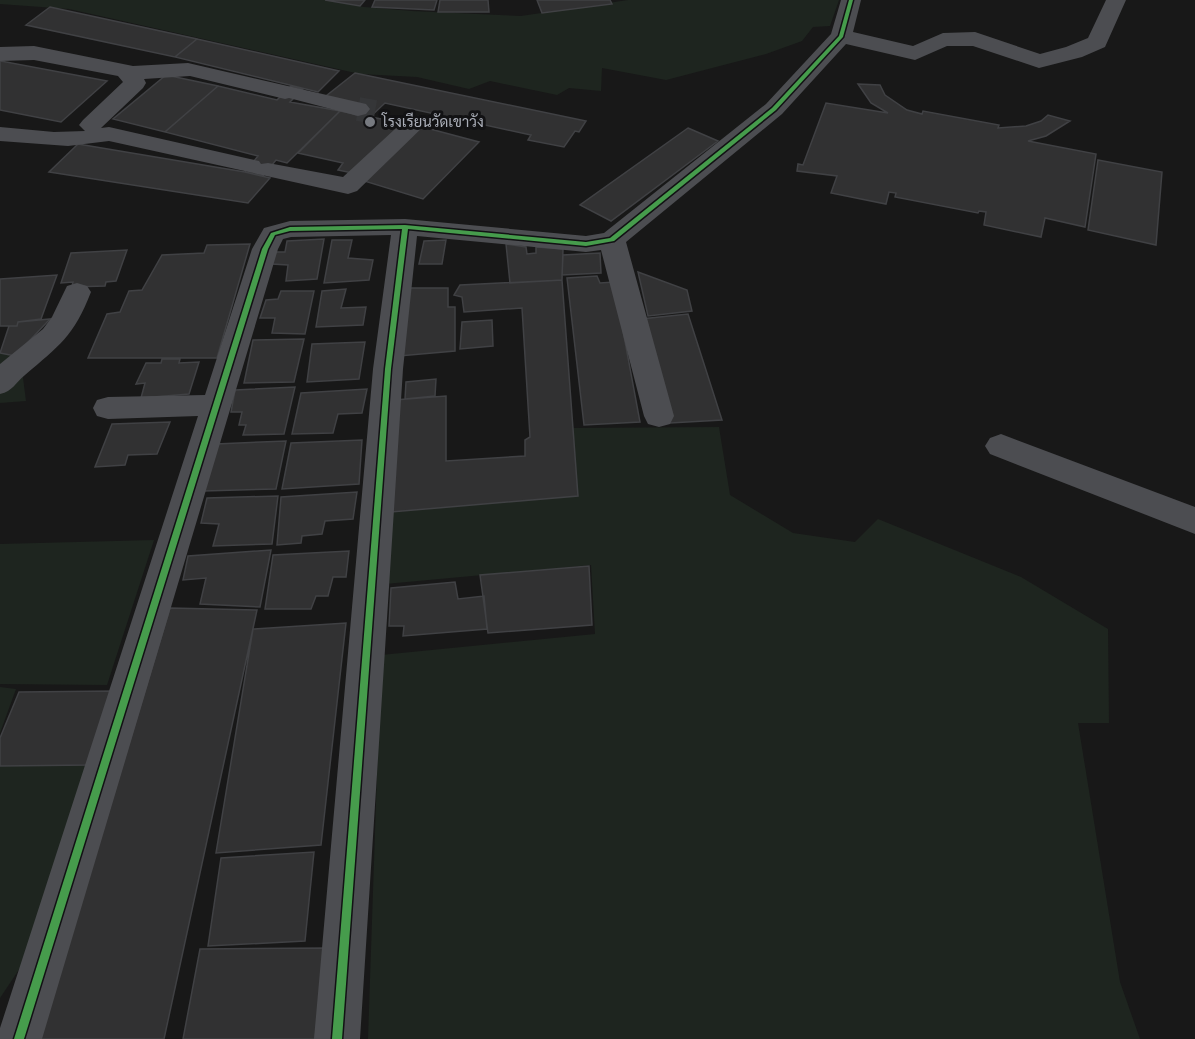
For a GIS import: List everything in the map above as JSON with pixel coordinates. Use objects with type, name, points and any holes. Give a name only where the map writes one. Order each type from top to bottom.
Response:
[{"type":"street","points":[[19,1039],[265,249],[273,234],[290,229],[405,227],[586,244],[612,240],[774,109],[841,36],[851,0]]},
{"type":"street","points":[[841,36],[915,53],[943,40],[975,39],[1040,61],[1074,52],[1097,42],[1116,0]]},
{"type":"street","points":[[0,54],[34,53],[128,73],[194,72],[358,109]]},
{"type":"street","points":[[91,125],[135,83],[128,73]]},
{"type":"street","points":[[0,134],[67,141],[87,140],[109,134],[348,186],[416,122],[395,117]]},
{"type":"street","points":[[337,1039],[388,369],[405,227]]},
{"type":"street","points":[[612,240],[659,416]]},
{"type":"street","points":[[4,370],[33,356],[57,333],[70,312],[77,292]]},
{"type":"street","points":[[108,408],[218,405]]},
{"type":"street","points":[[1001,446],[1195,521]]},
{"type":"shaded area","points":[[0,0],[325,0],[364,7],[412,11],[521,16],[628,0],[839,0],[830,26],[813,27],[802,41],[766,54],[666,80],[602,68],[601,91],[569,88],[557,95],[490,81],[469,89],[417,77],[360,74],[69,9],[0,4]]},
{"type":"shaded area","points":[[0,353],[15,356],[22,370],[26,401],[0,403]]},
{"type":"shaded area","points":[[719,427],[730,495],[793,533],[855,542],[878,519],[1021,577],[1108,629],[1109,723],[1078,723],[1120,982],[1140,1039],[368,1039],[381,655],[595,634],[591,565],[385,584],[391,512],[577,496],[573,428]]},
{"type":"shaded area","points":[[154,540],[107,685],[0,684],[0,544]]},
{"type":"shaded area","points":[[0,687],[16,689],[0,733]]},
{"type":"shaded area","points":[[89,765],[22,965],[0,998],[0,766]]},
{"type":"building","points":[[325,0],[365,0],[360,6]]},
{"type":"building","points":[[375,0],[437,0],[434,10],[372,7]]},
{"type":"building","points":[[440,0],[488,0],[489,12],[438,12]]},
{"type":"building","points":[[537,0],[610,0],[612,4],[542,13]]},
{"type":"building","points":[[50,7],[197,39],[175,57],[26,25]]},
{"type":"building","points":[[197,39],[339,71],[318,92],[175,57]]},
{"type":"building","points":[[0,62],[107,81],[61,122],[0,110]]},
{"type":"building","points":[[355,73],[586,121],[579,132],[575,131],[564,147],[528,140],[531,135],[385,103],[369,118],[353,114],[326,96]]},
{"type":"building","points":[[166,75],[218,86],[165,132],[113,119]]},
{"type":"building","points":[[858,84],[880,85],[885,95],[907,110],[999,125],[998,128],[1026,126],[1041,121],[1048,115],[1070,121],[1046,136],[1028,141],[1096,154],[1085,227],[1045,218],[1041,237],[984,225],[986,212],[979,211],[978,213],[895,197],[896,193],[889,192],[886,204],[831,193],[837,176],[797,171],[798,164],[803,165],[826,103],[888,113],[871,103]]},
{"type":"building","points":[[218,86],[277,100],[291,86],[303,89],[290,102],[340,111],[287,163],[276,160],[263,176],[245,172],[258,156],[165,132]]},
{"type":"building","points":[[340,111],[392,121],[390,125],[407,127],[357,174],[338,170],[343,163],[298,153]]},
{"type":"building","points":[[419,126],[479,142],[423,199],[361,180]]},
{"type":"building","points":[[688,128],[718,141],[611,221],[580,205]]},
{"type":"building","points":[[78,144],[270,178],[248,203],[49,172]]},
{"type":"building","points":[[1098,160],[1162,172],[1156,245],[1088,230]]},
{"type":"building","points":[[324,239],[317,279],[286,281],[288,265],[272,264],[275,252],[285,252],[287,241]]},
{"type":"building","points":[[332,240],[352,240],[348,258],[373,260],[369,280],[324,283]]},
{"type":"building","points":[[446,240],[442,264],[419,264],[424,241]]},
{"type":"building","points":[[250,244],[217,358],[88,358],[107,314],[120,312],[129,291],[142,290],[162,255],[204,253],[207,245]]},
{"type":"building","points":[[506,244],[526,247],[527,254],[536,253],[536,247],[563,249],[562,280],[510,283]]},
{"type":"building","points":[[127,250],[116,281],[106,282],[105,286],[72,287],[73,282],[61,283],[71,253]]},
{"type":"building","points":[[600,253],[601,273],[562,275],[563,255]]},
{"type":"building","points":[[638,272],[687,290],[692,311],[648,316]]},
{"type":"building","points":[[57,275],[41,319],[18,322],[17,326],[0,326],[0,279]]},
{"type":"building","points":[[597,276],[600,283],[614,282],[640,422],[584,425],[567,278]]},
{"type":"building","points":[[562,280],[578,496],[391,512],[394,400],[446,396],[446,461],[525,456],[525,440],[530,437],[522,308],[464,312],[462,297],[454,295],[460,285]]},
{"type":"building","points":[[408,288],[448,288],[448,307],[455,307],[455,351],[399,356]]},
{"type":"building","points":[[346,289],[341,308],[366,307],[363,325],[316,327],[322,291]]},
{"type":"building","points":[[281,291],[314,291],[305,334],[272,333],[275,318],[260,318],[266,300],[278,299]]},
{"type":"building","points":[[688,314],[722,420],[670,423],[641,319]]},
{"type":"building","points":[[50,319],[15,356],[0,353],[9,326],[17,326],[18,322]]},
{"type":"building","points":[[492,320],[493,346],[460,349],[462,322]]},
{"type":"building","points":[[304,339],[294,382],[244,383],[253,340]]},
{"type":"building","points":[[365,342],[359,379],[307,382],[312,344]]},
{"type":"building","points":[[162,359],[180,359],[179,363],[199,362],[189,394],[141,398],[145,383],[136,384],[146,363],[161,363]]},
{"type":"building","points":[[436,379],[435,396],[405,399],[406,382]]},
{"type":"building","points":[[295,387],[284,434],[243,435],[246,425],[239,425],[242,412],[231,412],[235,390]]},
{"type":"building","points":[[367,389],[362,413],[338,414],[333,433],[292,434],[301,393]]},
{"type":"building","points":[[170,422],[157,454],[128,455],[125,465],[95,467],[112,424]]},
{"type":"building","points":[[362,440],[359,484],[282,489],[291,443]]},
{"type":"building","points":[[286,441],[276,489],[204,491],[216,444]]},
{"type":"building","points":[[357,492],[353,519],[325,521],[322,534],[302,536],[301,543],[277,545],[281,497]]},
{"type":"building","points":[[278,496],[272,544],[213,546],[219,524],[201,523],[207,498]]},
{"type":"building","points":[[271,550],[260,607],[200,604],[206,578],[183,580],[188,556]]},
{"type":"building","points":[[349,551],[346,577],[333,577],[328,596],[316,596],[311,609],[265,609],[273,555]]},
{"type":"building","points":[[589,566],[592,625],[488,633],[480,575]]},
{"type":"building","points":[[455,582],[458,599],[484,596],[487,629],[403,636],[404,626],[389,626],[391,588]]},
{"type":"building","points":[[170,608],[257,610],[164,1039],[40,1039]]},
{"type":"building","points":[[346,623],[321,845],[216,853],[253,629]]},
{"type":"building","points":[[113,691],[89,765],[0,766],[0,738],[19,692]]},
{"type":"building","points":[[314,852],[305,941],[208,946],[221,858]]},
{"type":"building","points":[[325,948],[315,1039],[183,1039],[200,949]]},
{"type":"tunnel","points":[[358,109],[375,112]]},
{"type":"cycle path","points":[[19,1039],[265,249],[273,234],[290,229],[405,227],[586,244],[612,240],[774,109],[841,36],[851,0]]},
{"type":"cycle path","points":[[337,1039],[388,369],[405,227]]},
{"type":"place","name":"โรงเรียนวัดเขาวัง","points":[[370,122]]}]
